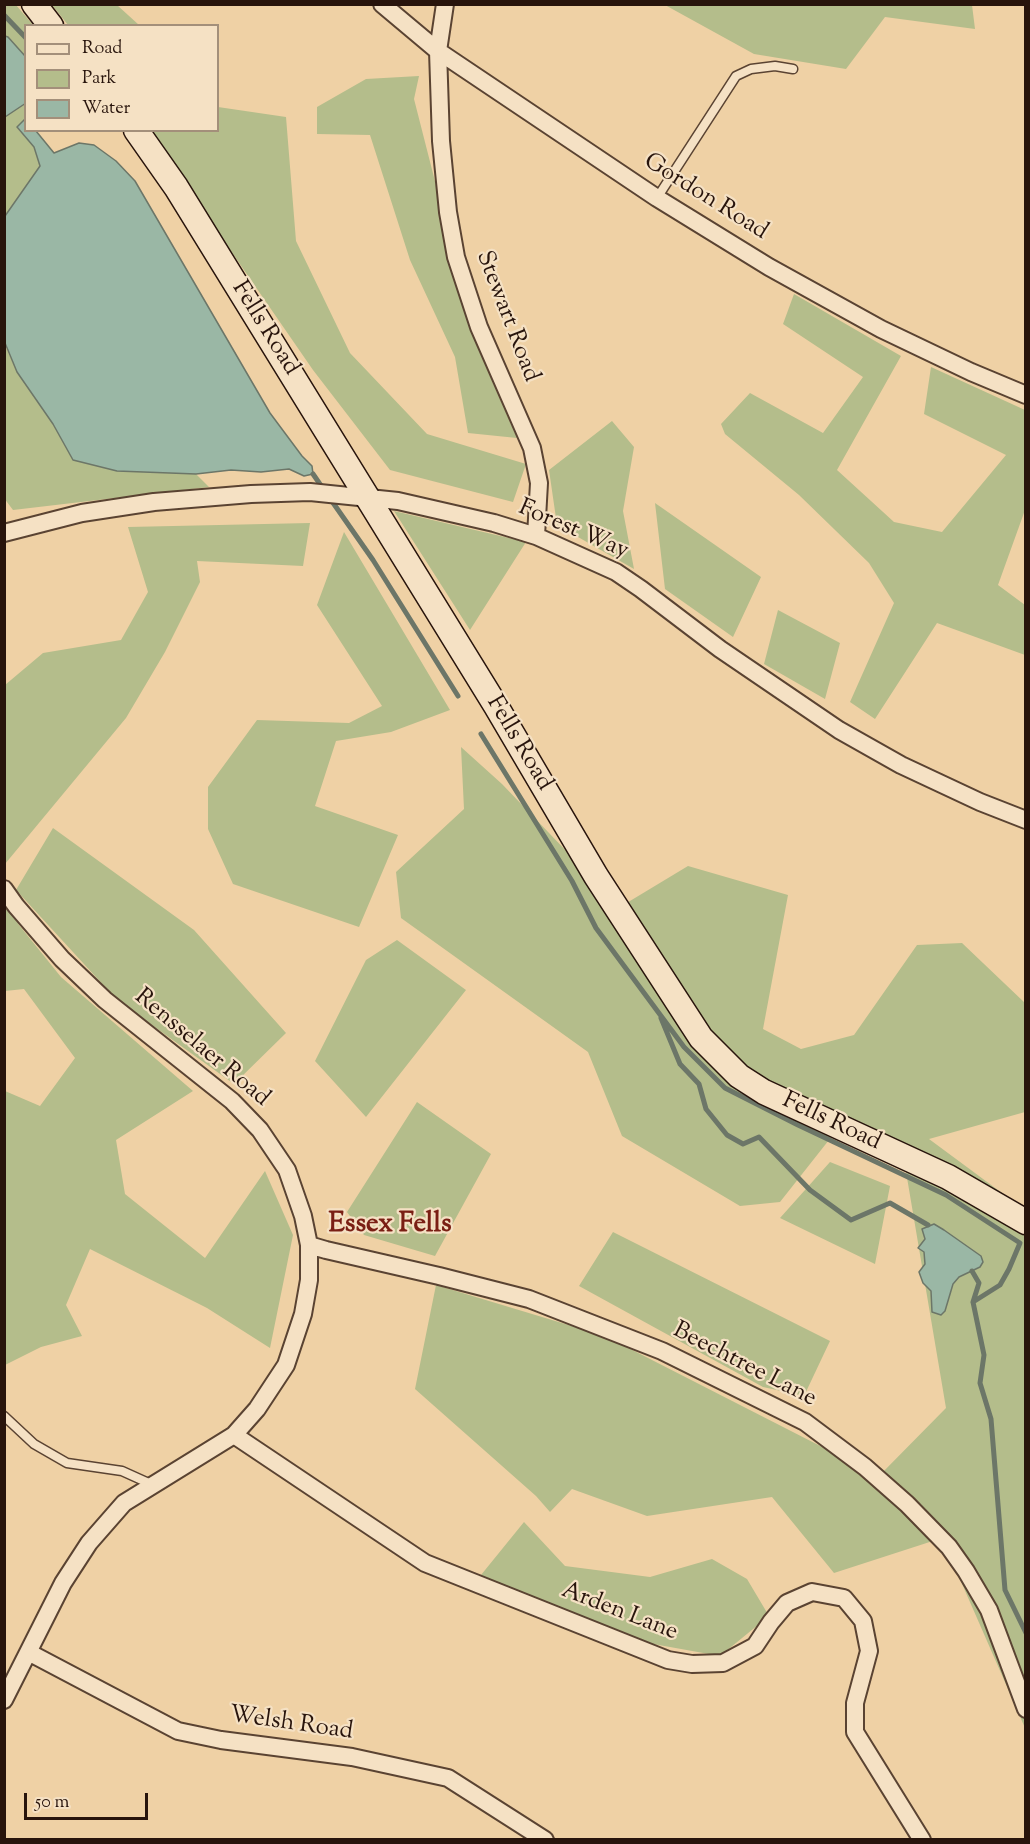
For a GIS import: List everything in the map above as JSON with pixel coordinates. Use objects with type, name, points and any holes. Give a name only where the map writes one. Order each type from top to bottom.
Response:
[{"type":"street","points":[[34,4],[49,24]]},
{"type":"street","name":"Gordon Road","points":[[382,4],[438,51],[657,198],[769,267],[881,329],[971,372],[1026,394]]},
{"type":"street","name":"Stewart Road","points":[[445,4],[438,51],[441,141],[448,212],[456,257],[479,327],[532,448],[539,483],[536,536]]},
{"type":"street","name":"Fells Road","points":[[137,132],[176,187],[496,706],[596,876],[701,1038],[739,1076],[764,1092],[948,1177],[1026,1222]]},
{"type":"street","name":"Forest Way","points":[[4,533],[82,513],[154,502],[310,492],[368,497],[423,506],[536,536],[616,573],[763,680],[848,735],[901,765],[980,802],[1026,820]]},
{"type":"street","name":"Rensselaer Road","points":[[4,889],[16,906],[79,976],[105,1000],[232,1101],[260,1130],[288,1170],[303,1216],[309,1245],[309,1280],[303,1314],[286,1365],[257,1409],[234,1435],[124,1503],[89,1543],[63,1583],[30,1653],[4,1700]]},
{"type":"street","name":"Beechtree Lane","points":[[309,1245],[529,1299],[662,1351],[805,1422],[865,1467],[907,1504],[949,1547],[989,1610],[1026,1709]]},
{"type":"street","name":"Arden Lane","points":[[234,1435],[425,1563],[668,1660],[692,1664],[723,1663],[755,1646],[787,1603],[812,1592],[844,1598],[863,1622],[869,1651],[855,1703],[855,1732],[922,1839]]},
{"type":"street","name":"Welsh Road","points":[[30,1653],[178,1731],[221,1740],[352,1757],[448,1779],[545,1839]]},
{"type":"lane","points":[[657,198],[736,76],[750,69],[775,66],[793,69]]},
{"type":"lane","points":[[4,1416],[34,1444],[67,1463],[122,1471],[153,1486]]},
{"type":"green space","points":[[4,5],[16,5],[32,24],[24,24],[24,55],[5,36]]},
{"type":"green space","points":[[52,5],[117,5],[138,24],[67,24]]},
{"type":"green space","points":[[665,5],[972,5],[975,29],[885,17],[846,69],[754,54]]},
{"type":"green space","points":[[419,76],[414,99],[477,346],[517,438],[468,433],[455,357],[410,260],[370,135],[317,134],[317,107],[366,79]]},
{"type":"green space","points":[[24,104],[24,120],[17,128],[34,147],[40,166],[5,216],[4,117]]},
{"type":"green space","points":[[219,107],[286,117],[296,241],[350,353],[427,434],[526,464],[513,502],[390,470],[313,370],[149,132],[219,132]]},
{"type":"green space","points":[[794,294],[901,356],[837,470],[894,522],[942,532],[1006,455],[924,414],[931,367],[1025,410],[1025,510],[998,585],[1025,605],[1025,655],[937,623],[875,719],[850,702],[894,603],[869,563],[799,495],[725,434],[721,424],[750,393],[823,433],[863,377],[783,324]]},
{"type":"green space","points":[[4,343],[17,372],[53,424],[73,460],[117,470],[196,474],[209,487],[13,510],[4,498]]},
{"type":"green space","points":[[612,421],[634,447],[623,511],[634,569],[557,525],[549,470]]},
{"type":"green space","points":[[655,503],[761,577],[733,637],[665,589]]},
{"type":"green space","points":[[394,511],[526,542],[470,630]]},
{"type":"green space","points":[[310,523],[303,566],[197,561],[200,582],[165,652],[126,718],[5,864],[5,685],[43,653],[121,640],[148,592],[128,527]]},
{"type":"green space","points":[[344,532],[450,710],[391,732],[336,741],[315,806],[398,835],[359,927],[233,884],[208,829],[208,787],[257,720],[349,723],[382,706],[317,605]]},
{"type":"green space","points":[[778,610],[840,643],[825,699],[764,664]]},
{"type":"green space","points":[[461,747],[502,784],[620,907],[688,866],[788,895],[763,1029],[801,1049],[854,1035],[917,945],[962,943],[1025,1003],[1025,1112],[929,1139],[1025,1210],[1025,1728],[942,1538],[834,1573],[772,1497],[647,1516],[572,1489],[550,1512],[536,1496],[415,1389],[436,1285],[605,1336],[879,1476],[946,1408],[903,1154],[840,1126],[780,1202],[740,1206],[622,1136],[588,1052],[401,918],[396,872],[464,809]]},
{"type":"green space","points":[[53,828],[194,930],[286,1033],[234,1084],[117,1000],[16,890]]},
{"type":"green space","points":[[4,903],[61,977],[193,1091],[116,1140],[125,1194],[205,1258],[265,1171],[293,1235],[270,1348],[207,1308],[90,1249],[66,1305],[82,1336],[41,1347],[5,1365],[5,1091],[40,1106],[75,1058],[24,989],[5,991]]},
{"type":"green space","points":[[397,940],[466,990],[366,1117],[315,1061],[366,960]]},
{"type":"green space","points":[[417,1102],[491,1154],[435,1256],[364,1235],[347,1212]]},
{"type":"green space","points":[[830,1162],[890,1186],[875,1264],[780,1218]]},
{"type":"green space","points":[[613,1232],[830,1341],[804,1396],[763,1387],[579,1286]]},
{"type":"green space","points":[[524,1522],[565,1566],[650,1577],[712,1559],[747,1579],[769,1616],[720,1656],[631,1640],[481,1575]]},
{"type":"water","points":[[5,36],[24,55],[24,104],[5,117]]},
{"type":"water","points":[[24,120],[24,132],[37,132],[54,153],[79,143],[94,145],[116,161],[135,181],[270,413],[312,466],[313,474],[304,476],[289,469],[261,472],[231,470],[196,474],[117,471],[73,460],[53,424],[17,372],[5,343],[5,216],[40,166],[34,147],[17,127]]},
{"type":"water","points":[[934,1224],[981,1256],[983,1262],[980,1267],[959,1277],[953,1284],[945,1311],[941,1315],[932,1312],[931,1291],[923,1283],[919,1272],[925,1264],[924,1252],[918,1248],[925,1239],[922,1229]]},
{"type":"waterway","points":[[4,15],[24,36]]},
{"type":"waterway","points":[[313,474],[324,490]]},
{"type":"waterway","points":[[329,497],[373,560],[458,696]]},
{"type":"waterway","points":[[481,734],[572,881],[596,928],[684,1047],[725,1088],[946,1195],[1020,1243],[1000,1285],[973,1302],[984,1355],[980,1383],[991,1419],[1005,1590],[1026,1633]]},
{"type":"waterway","points":[[661,1018],[680,1064],[699,1084],[706,1109],[727,1135],[743,1144],[759,1137],[810,1190],[851,1220],[890,1203],[928,1225]]},
{"type":"waterway","points":[[972,1271],[979,1283],[973,1302]]},
{"type":"district","name":"Essex Fells","points":[[390,1226]]}]
